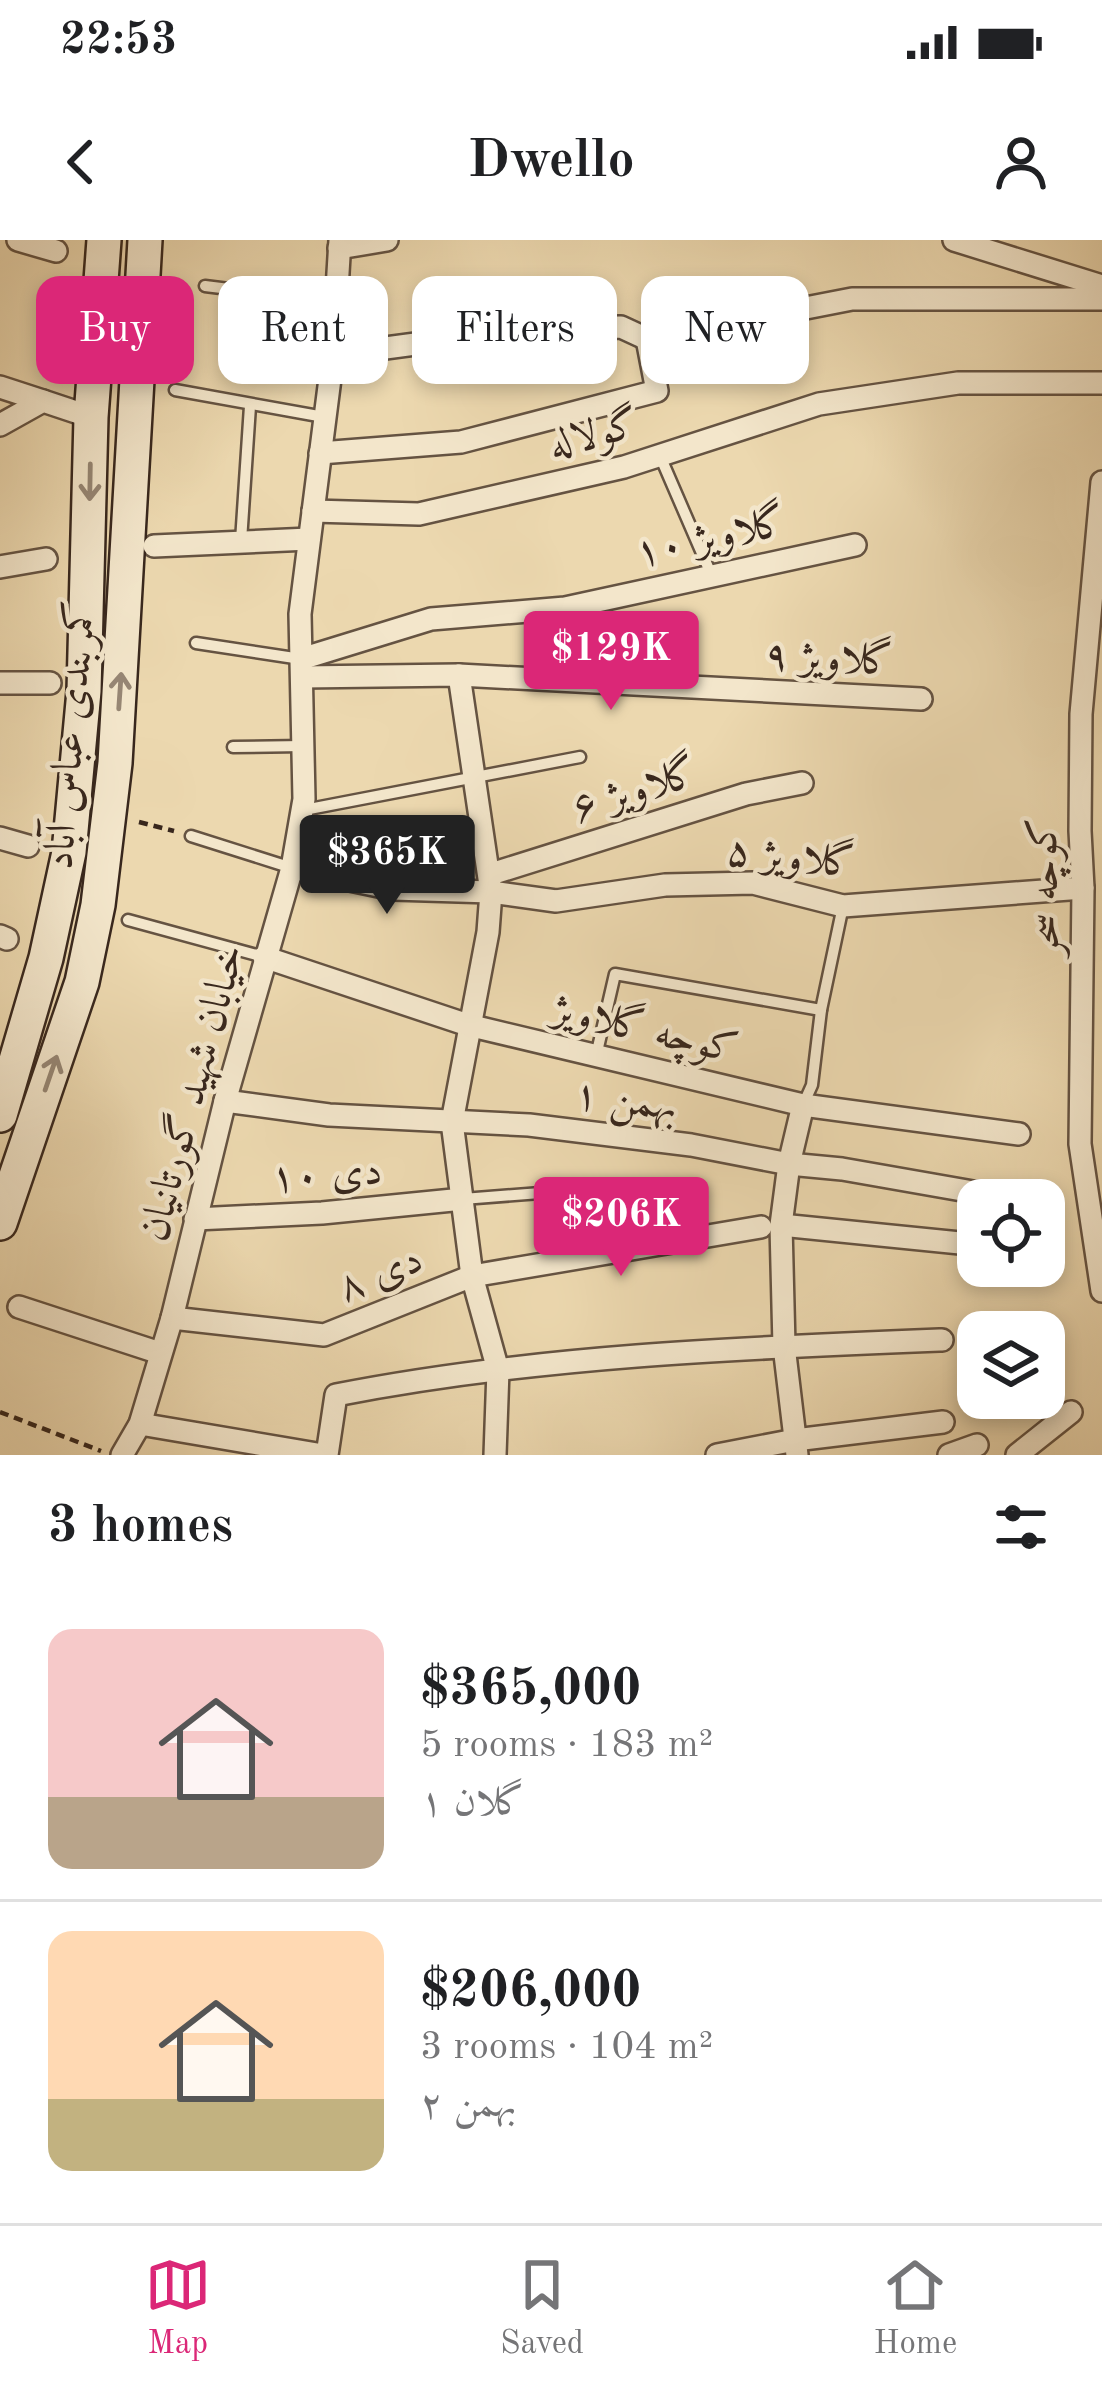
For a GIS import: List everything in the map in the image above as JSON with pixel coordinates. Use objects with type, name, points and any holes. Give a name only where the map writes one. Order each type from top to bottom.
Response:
[{"type":"main road","points":[[0,1115],[46,958],[69,851],[84,691],[91,417],[104,240]]},
{"type":"main road","name":"کمربندی عباس آباد","points":[[0,1223],[82,982],[98,905],[115,763],[145,240]]},
{"type":"street","points":[[18,240],[56,251]]},
{"type":"street","points":[[340,244],[387,240]]},
{"type":"street","points":[[954,240],[1102,286]]},
{"type":"street","name":"خیابان شهید گورتانیان","points":[[337,276],[340,244]]},
{"type":"street","points":[[809,307],[852,298],[1102,299]]},
{"type":"street","points":[[388,348],[536,328],[621,327],[641,336]]},
{"type":"street","name":"گولاله","points":[[313,511],[419,514],[660,455],[819,404],[958,382],[1102,382]]},
{"type":"street","name":"خیابان شهید گورتانیان","points":[[122,1455],[140,1424],[172,1318],[225,1101],[292,868],[301,811],[300,614],[329,384]]},
{"type":"street","points":[[320,453],[461,442],[657,391],[656,384]]},
{"type":"street","points":[[0,387],[91,417]]},
{"type":"street","points":[[0,425],[43,401]]},
{"type":"street","name":"کوچه سحر","points":[[1102,482],[1081,714],[1080,1144],[1102,1291]]},
{"type":"street","points":[[154,546],[309,539]]},
{"type":"street","name":"گلاویژ ۱۰","points":[[301,668],[431,619],[565,608],[856,544]]},
{"type":"street","points":[[0,567],[46,559]]},
{"type":"street","name":"گلاویژ ۹","points":[[301,668],[921,699]]},
{"type":"street","points":[[459,675],[491,883],[488,932],[452,1122],[472,1276],[498,1370],[495,1455]]},
{"type":"street","points":[[0,683],[50,683]]},
{"type":"street","name":"گلاویژ ۶","points":[[491,883],[746,794],[802,783]]},
{"type":"street","points":[[0,838],[28,846]]},
{"type":"street","points":[[292,868],[393,889],[491,883]]},
{"type":"street","name":"گلاویژ ۵","points":[[491,883],[556,901],[665,885],[753,884],[843,906],[1083,888]]},
{"type":"street","name":"کوچه گلاویژ","points":[[264,957],[468,1025],[803,1105],[1019,1134]]},
{"type":"street","name":"بهمن ۱","points":[[225,1101],[329,1114],[529,1125],[691,1144],[957,1189]]},
{"type":"street","points":[[796,1448],[771,1226],[803,1105]]},
{"type":"street","name":"دی ۱۰","points":[[195,1219],[322,1214],[463,1199]]},
{"type":"street","name":"دی ۸","points":[[172,1318],[324,1335],[472,1276],[771,1226],[957,1243]]},
{"type":"street","points":[[19,1307],[160,1353]]},
{"type":"street","points":[[140,1424],[325,1455],[336,1395],[430,1377],[784,1346],[942,1340]]},
{"type":"street","points":[[1018,1455],[1071,1412]]},
{"type":"street","points":[[717,1455],[796,1448],[943,1423]]},
{"type":"street","points":[[949,1455],[977,1445]]},
{"type":"lane","points":[[206,286],[218,288]]},
{"type":"lane","points":[[175,390],[324,417]]},
{"type":"lane","points":[[242,541],[250,406]]},
{"type":"lane","points":[[660,455],[711,574]]},
{"type":"lane","points":[[196,643],[301,668]]},
{"type":"lane","points":[[233,747],[303,746]]},
{"type":"lane","points":[[301,811],[580,757]]},
{"type":"lane","points":[[191,836],[292,868]]},
{"type":"lane","points":[[803,1105],[812,1085],[821,1010],[843,906]]},
{"type":"lane","points":[[128,920],[264,957]]},
{"type":"lane","points":[[596,1056],[615,974],[821,1010]]},
{"type":"lane","points":[[463,1199],[579,1190]]},
{"type":"path","points":[[107,814],[191,836]]},
{"type":"path","points":[[0,1412],[111,1455]]}]
